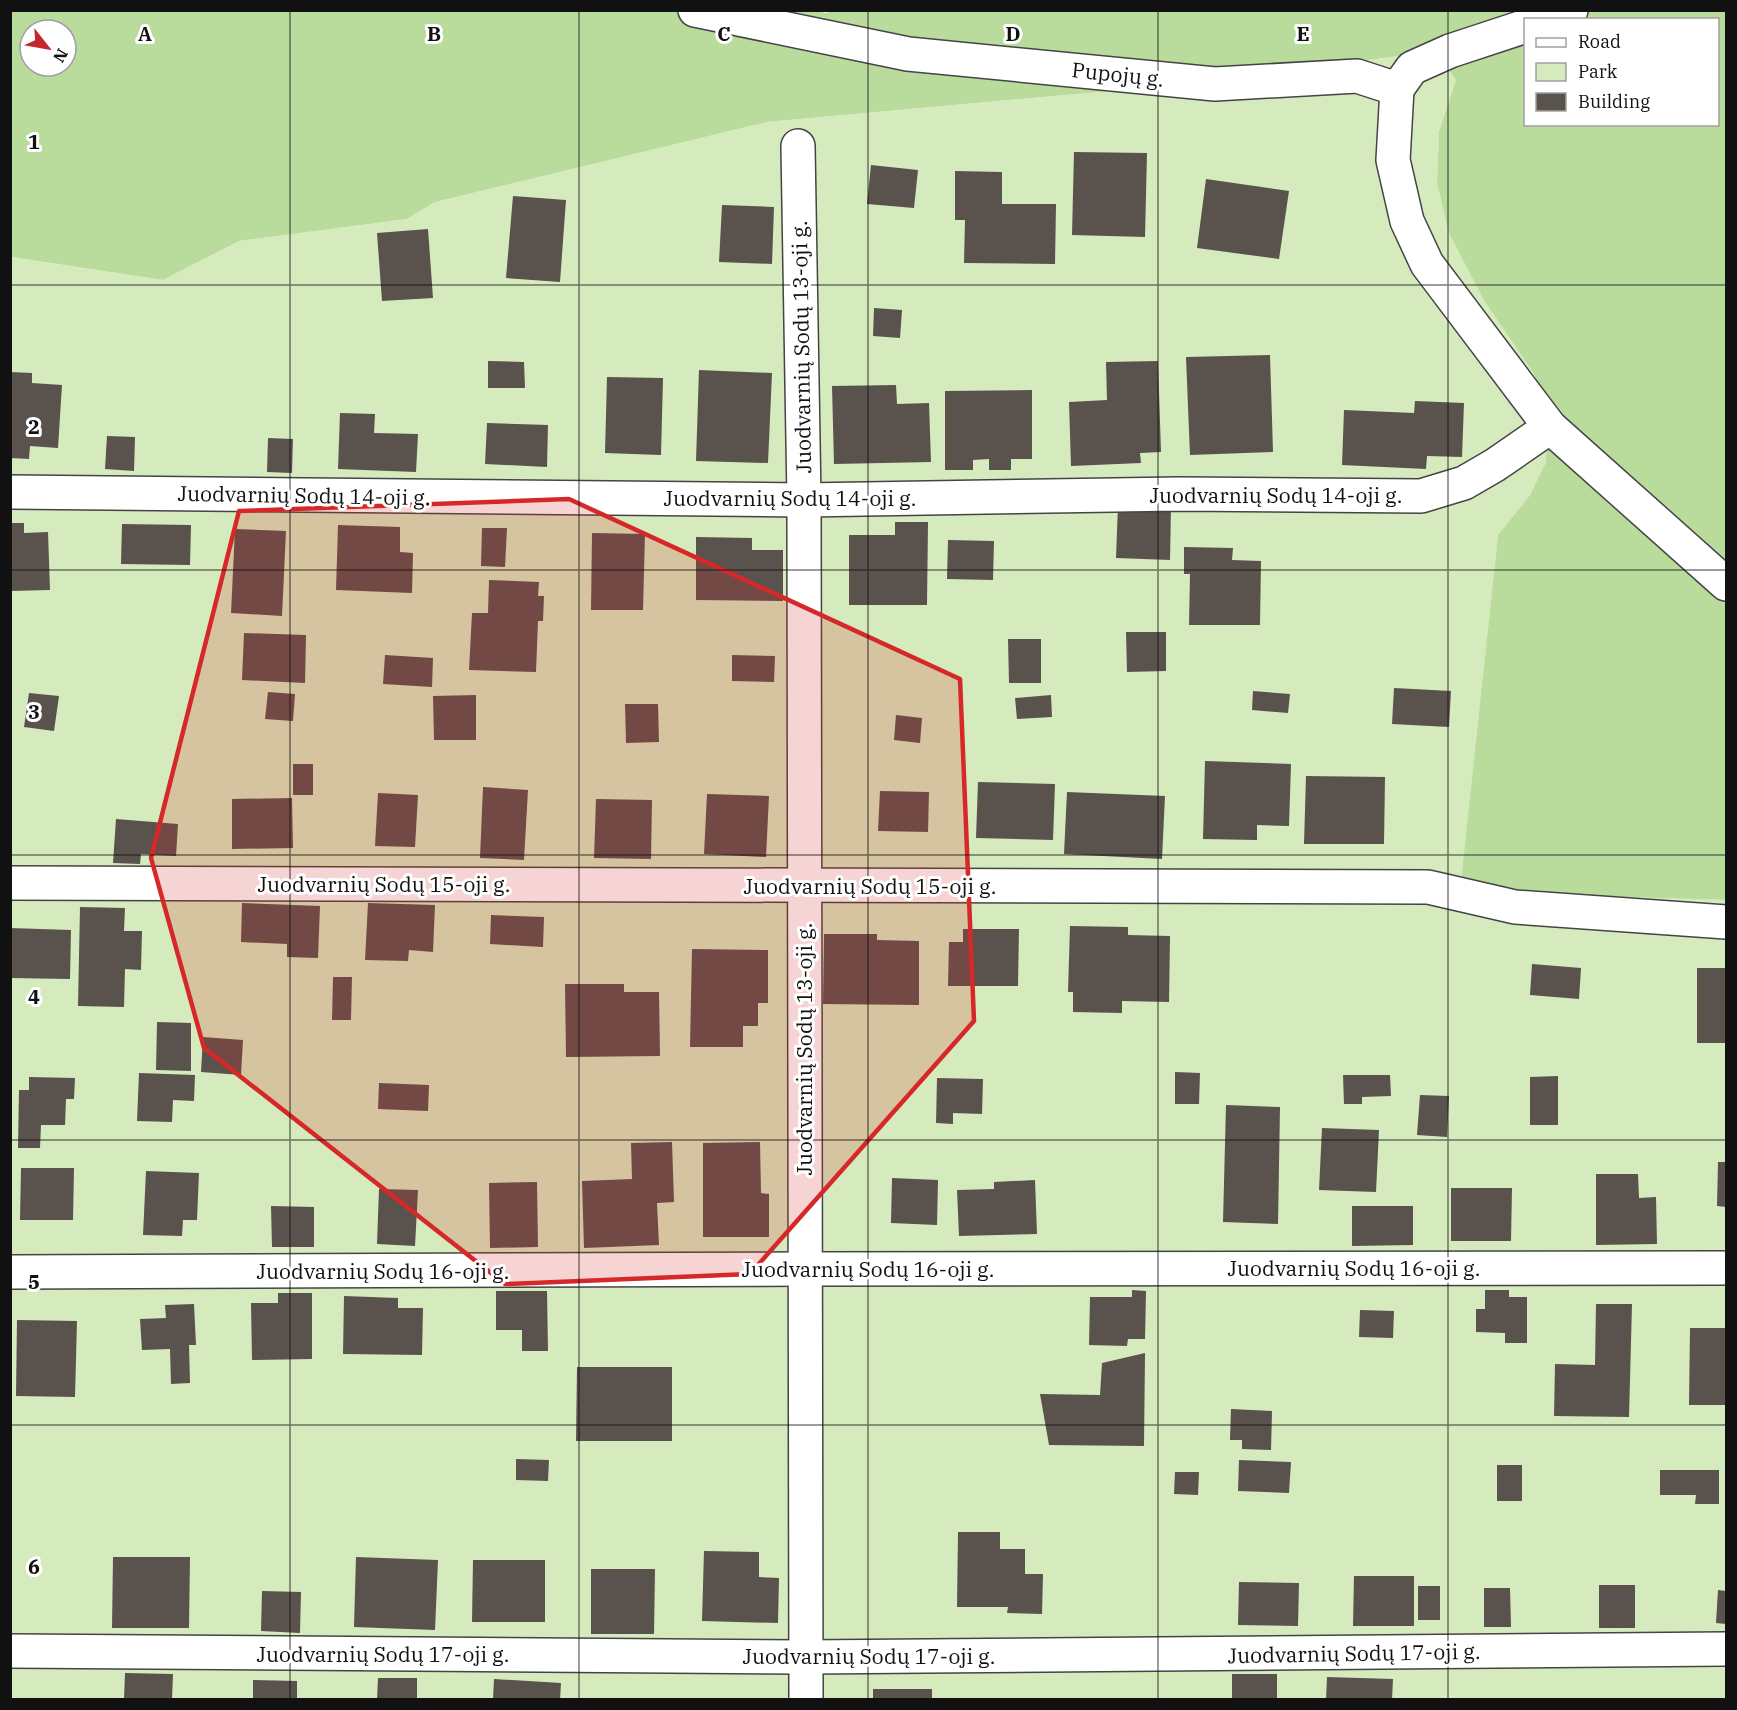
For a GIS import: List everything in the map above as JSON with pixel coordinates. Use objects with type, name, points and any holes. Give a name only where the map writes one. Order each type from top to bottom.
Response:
[{"type":"street","name":"Pupojų g.","points":[[695,10],[908,54],[1215,84],[1357,76],[1397,88]]},
{"type":"street","points":[[1549,18],[1570,10]]},
{"type":"street","points":[[1524,27],[1450,51],[1412,68],[1397,88],[1393,160],[1407,221],[1427,264],[1550,427],[1726,584]]},
{"type":"street","name":"Juodvarnių Sodų 13-oji g.","points":[[798,146],[804,500],[806,1700]]},
{"type":"street","name":"Juodvarnių Sodų 14-oji g.","points":[[10,492],[804,500],[1179,494],[1421,496],[1464,483],[1495,465],[1550,427]]},
{"type":"street","name":"Juodvarnių Sodų 15-oji g.","points":[[10,883],[1428,887],[1515,906],[1726,922]]},
{"type":"street","name":"Juodvarnių Sodų 16-oji g.","points":[[10,1272],[1726,1268]]},
{"type":"street","name":"Juodvarnių Sodų 17-oji g.","points":[[10,1651],[805,1657],[1726,1649]]},
{"type":"highlighted area","points":[[569,499],[960,679],[974,1021],[750,1274],[505,1284],[204,1048],[151,858],[239,511]]},
{"type":"green space","points":[[812,10],[826,13],[832,10],[1726,11],[1726,900],[1460,892],[1498,535],[1530,495],[1546,462],[1547,402],[1532,371],[1484,300],[1449,233],[1437,182],[1439,131],[1456,80],[1444,63],[1415,54],[1165,86],[767,122],[435,202],[407,219],[239,241],[163,280],[11,257],[10,11]]},
{"type":"green space","points":[[1415,54],[1444,63],[1456,80],[1439,131],[1437,182],[1547,402],[1546,462],[1530,495],[1498,535],[1461,892],[1726,900],[1726,1699],[11,1699],[10,257],[163,280],[239,241],[407,219],[435,202],[767,122],[1165,86]]},
{"type":"building","points":[[1074,152],[1147,153],[1145,237],[1072,235]]},
{"type":"building","points":[[871,165],[918,170],[914,208],[867,204]]},
{"type":"building","points":[[955,171],[1002,172],[1002,204],[1056,204],[1055,264],[964,263],[965,220],[955,220]]},
{"type":"building","points":[[1206,179],[1289,191],[1279,259],[1197,248]]},
{"type":"building","points":[[513,196],[566,200],[560,282],[506,278]]},
{"type":"building","points":[[722,205],[774,207],[772,264],[719,262]]},
{"type":"building","points":[[428,229],[433,298],[382,301],[377,233]]},
{"type":"building","points":[[874,308],[902,310],[900,338],[873,336]]},
{"type":"building","points":[[1270,355],[1273,452],[1190,455],[1186,357]]},
{"type":"building","points":[[488,361],[524,362],[525,388],[488,388]]},
{"type":"building","points":[[1158,361],[1161,452],[1140,453],[1141,463],[1071,466],[1069,402],[1107,400],[1106,362]]},
{"type":"building","points":[[699,370],[772,373],[768,463],[696,461]]},
{"type":"building","points":[[10,372],[32,373],[32,383],[62,385],[58,448],[30,446],[29,459],[10,458]]},
{"type":"building","points":[[607,377],[663,378],[661,455],[605,453]]},
{"type":"building","points":[[896,385],[897,404],[929,403],[931,462],[834,464],[832,386]]},
{"type":"building","points":[[1032,390],[1032,459],[1011,459],[1011,470],[989,470],[989,459],[973,460],[973,470],[945,470],[945,391]]},
{"type":"building","points":[[1415,401],[1464,403],[1462,457],[1427,456],[1426,469],[1342,465],[1344,410],[1414,413]]},
{"type":"building","points":[[340,413],[375,414],[374,433],[418,434],[416,472],[338,469]]},
{"type":"building","points":[[487,423],[548,425],[547,467],[485,464]]},
{"type":"building","points":[[107,436],[135,437],[134,471],[105,469]]},
{"type":"building","points":[[268,438],[293,439],[292,473],[267,472]]},
{"type":"building","points":[[1118,505],[1171,507],[1170,560],[1116,558]]},
{"type":"building","points":[[895,522],[928,522],[927,605],[849,605],[849,535],[895,535]]},
{"type":"building","points":[[10,523],[24,523],[24,533],[48,532],[50,590],[10,591]]},
{"type":"building","points":[[122,524],[191,525],[190,565],[121,564]]},
{"type":"building","points":[[338,525],[400,527],[400,552],[413,553],[412,593],[336,590]]},
{"type":"building","points":[[482,528],[507,528],[505,567],[481,566]]},
{"type":"building","points":[[235,529],[286,531],[282,616],[231,613]]},
{"type":"building","points":[[592,533],[645,534],[643,610],[591,610]]},
{"type":"building","points":[[696,537],[752,538],[752,550],[783,550],[783,601],[696,600]]},
{"type":"building","points":[[948,540],[994,541],[993,580],[947,579]]},
{"type":"building","points":[[1184,547],[1233,548],[1232,560],[1261,561],[1260,625],[1189,625],[1190,574],[1184,574]]},
{"type":"building","points":[[489,580],[539,582],[538,596],[544,596],[543,621],[538,621],[536,672],[469,670],[472,613],[488,613]]},
{"type":"building","points":[[1126,632],[1166,632],[1166,671],[1127,672]]},
{"type":"building","points":[[244,633],[306,635],[305,683],[242,680]]},
{"type":"building","points":[[1008,639],[1041,639],[1041,683],[1009,683]]},
{"type":"building","points":[[385,655],[433,658],[432,687],[383,684]]},
{"type":"building","points":[[732,655],[775,656],[774,682],[732,681]]},
{"type":"building","points":[[1394,688],[1451,691],[1449,727],[1392,724]]},
{"type":"building","points":[[1253,691],[1290,694],[1288,713],[1252,710]]},
{"type":"building","points":[[268,692],[295,694],[293,721],[265,719]]},
{"type":"building","points":[[29,693],[59,696],[54,731],[24,727]]},
{"type":"building","points":[[476,695],[476,740],[434,740],[433,696]]},
{"type":"building","points":[[1051,695],[1052,717],[1017,719],[1015,698]]},
{"type":"building","points":[[625,704],[658,704],[659,742],[626,743]]},
{"type":"building","points":[[896,715],[922,718],[920,743],[894,740]]},
{"type":"building","points":[[1205,761],[1291,764],[1289,826],[1257,825],[1257,840],[1203,839]]},
{"type":"building","points":[[293,764],[313,764],[313,795],[293,795]]},
{"type":"building","points":[[1306,776],[1385,777],[1384,844],[1304,844]]},
{"type":"building","points":[[978,782],[1055,784],[1053,840],[976,838]]},
{"type":"building","points":[[483,787],[528,790],[524,860],[480,858]]},
{"type":"building","points":[[880,791],[929,792],[928,832],[878,831]]},
{"type":"building","points":[[1067,792],[1165,796],[1162,859],[1064,854]]},
{"type":"building","points":[[378,793],[418,795],[415,847],[375,846]]},
{"type":"building","points":[[707,794],[769,796],[766,857],[704,854]]},
{"type":"building","points":[[292,798],[293,848],[232,849],[232,799]]},
{"type":"building","points":[[596,799],[652,800],[651,859],[594,858]]},
{"type":"building","points":[[116,819],[178,824],[176,856],[141,854],[140,864],[113,863]]},
{"type":"building","points":[[242,903],[320,906],[318,958],[287,957],[287,944],[241,942]]},
{"type":"building","points":[[368,903],[435,905],[433,952],[409,950],[408,961],[365,960]]},
{"type":"building","points":[[80,907],[125,908],[124,931],[142,931],[141,970],[125,969],[124,1007],[78,1006]]},
{"type":"building","points":[[491,915],[544,917],[543,947],[490,944]]},
{"type":"building","points":[[1070,926],[1128,927],[1128,935],[1170,936],[1169,1002],[1122,1001],[1122,1013],[1073,1012],[1073,992],[1068,992]]},
{"type":"building","points":[[10,928],[71,930],[70,979],[10,978]]},
{"type":"building","points":[[963,929],[1019,929],[1018,986],[948,986],[949,942],[963,942]]},
{"type":"building","points":[[824,934],[877,934],[877,940],[919,941],[919,1005],[823,1004]]},
{"type":"building","points":[[692,949],[768,950],[768,1003],[758,1003],[758,1026],[743,1026],[743,1047],[690,1047]]},
{"type":"building","points":[[1532,964],[1581,968],[1579,999],[1530,995]]},
{"type":"building","points":[[1697,968],[1726,968],[1726,1043],[1697,1043]]},
{"type":"building","points":[[333,977],[352,977],[351,1020],[332,1020]]},
{"type":"building","points":[[565,984],[624,984],[624,992],[659,992],[660,1056],[566,1057]]},
{"type":"building","points":[[157,1022],[191,1023],[191,1071],[156,1070]]},
{"type":"building","points":[[203,1037],[243,1040],[241,1075],[201,1072]]},
{"type":"building","points":[[1175,1072],[1200,1073],[1199,1104],[1175,1104]]},
{"type":"building","points":[[139,1073],[195,1075],[194,1101],[173,1100],[172,1122],[137,1121]]},
{"type":"building","points":[[1343,1075],[1390,1075],[1391,1096],[1362,1097],[1362,1104],[1344,1104]]},
{"type":"building","points":[[1558,1076],[1558,1125],[1530,1125],[1530,1077]]},
{"type":"building","points":[[29,1077],[75,1078],[74,1099],[66,1099],[65,1125],[41,1125],[40,1148],[18,1148],[19,1090],[29,1090]]},
{"type":"building","points":[[937,1078],[983,1079],[982,1114],[953,1113],[953,1124],[936,1123]]},
{"type":"building","points":[[379,1083],[429,1085],[428,1111],[378,1109]]},
{"type":"building","points":[[1420,1095],[1449,1096],[1447,1137],[1417,1135]]},
{"type":"building","points":[[1226,1105],[1280,1107],[1278,1224],[1223,1222]]},
{"type":"building","points":[[1322,1128],[1379,1130],[1376,1192],[1319,1190]]},
{"type":"building","points":[[672,1142],[674,1202],[657,1203],[659,1245],[584,1248],[582,1181],[632,1179],[631,1143]]},
{"type":"building","points":[[760,1142],[761,1193],[769,1194],[769,1237],[703,1237],[703,1143]]},
{"type":"building","points":[[1718,1162],[1726,1162],[1726,1207],[1717,1206]]},
{"type":"building","points":[[21,1168],[74,1168],[73,1220],[20,1220]]},
{"type":"building","points":[[146,1171],[199,1173],[197,1220],[183,1220],[182,1236],[143,1235]]},
{"type":"building","points":[[1596,1174],[1638,1174],[1639,1198],[1656,1197],[1657,1244],[1596,1245]]},
{"type":"building","points":[[892,1178],[938,1180],[937,1225],[891,1223]]},
{"type":"building","points":[[1035,1180],[1037,1234],[959,1236],[957,1190],[994,1189],[994,1182]]},
{"type":"building","points":[[537,1182],[538,1247],[490,1248],[489,1183]]},
{"type":"building","points":[[1451,1188],[1512,1188],[1511,1241],[1451,1241]]},
{"type":"building","points":[[379,1189],[418,1190],[415,1246],[377,1244]]},
{"type":"building","points":[[271,1206],[314,1207],[314,1247],[272,1247]]},
{"type":"building","points":[[1352,1206],[1413,1206],[1413,1245],[1352,1246]]},
{"type":"building","points":[[1132,1290],[1146,1291],[1145,1339],[1128,1339],[1127,1346],[1089,1345],[1090,1297],[1132,1297]]},
{"type":"building","points":[[1485,1290],[1509,1290],[1509,1297],[1527,1297],[1527,1343],[1505,1343],[1505,1333],[1476,1332],[1476,1309],[1485,1309]]},
{"type":"building","points":[[496,1291],[547,1291],[548,1351],[522,1351],[522,1330],[496,1330]]},
{"type":"building","points":[[278,1293],[312,1293],[312,1359],[252,1360],[251,1303],[278,1303]]},
{"type":"building","points":[[344,1296],[398,1298],[398,1308],[423,1308],[422,1355],[343,1354]]},
{"type":"building","points":[[194,1304],[196,1345],[189,1345],[190,1383],[171,1384],[170,1349],[142,1350],[140,1319],[166,1318],[165,1305]]},
{"type":"building","points":[[1596,1304],[1632,1304],[1629,1417],[1554,1416],[1555,1364],[1595,1365]]},
{"type":"building","points":[[1360,1310],[1394,1311],[1393,1338],[1359,1337]]},
{"type":"building","points":[[17,1320],[77,1321],[75,1397],[16,1396]]},
{"type":"building","points":[[1690,1328],[1726,1328],[1726,1405],[1689,1405]]},
{"type":"building","points":[[1145,1353],[1144,1446],[1049,1445],[1040,1394],[1100,1395],[1102,1363]]},
{"type":"building","points":[[577,1367],[672,1367],[672,1441],[576,1441]]},
{"type":"building","points":[[1231,1409],[1272,1411],[1271,1450],[1242,1449],[1242,1440],[1230,1440]]},
{"type":"building","points":[[516,1459],[549,1460],[548,1481],[516,1480]]},
{"type":"building","points":[[1239,1460],[1291,1462],[1289,1493],[1238,1491]]},
{"type":"building","points":[[1497,1465],[1522,1465],[1522,1501],[1497,1501]]},
{"type":"building","points":[[1660,1470],[1719,1470],[1719,1504],[1695,1504],[1696,1495],[1660,1495]]},
{"type":"building","points":[[1175,1472],[1199,1472],[1198,1495],[1174,1494]]},
{"type":"building","points":[[958,1532],[1000,1532],[1000,1549],[1025,1549],[1025,1574],[1043,1574],[1042,1614],[1007,1613],[1008,1607],[957,1607]]},
{"type":"building","points":[[704,1551],[759,1552],[759,1577],[779,1578],[778,1623],[702,1621]]},
{"type":"building","points":[[113,1557],[190,1557],[189,1628],[112,1628]]},
{"type":"building","points":[[356,1557],[438,1560],[435,1630],[354,1627]]},
{"type":"building","points":[[473,1560],[545,1560],[545,1622],[472,1622]]},
{"type":"building","points":[[591,1569],[655,1569],[654,1634],[591,1634]]},
{"type":"building","points":[[1354,1576],[1414,1576],[1414,1626],[1353,1626]]},
{"type":"building","points":[[1239,1582],[1299,1583],[1298,1626],[1238,1625]]},
{"type":"building","points":[[1599,1585],[1635,1585],[1635,1628],[1599,1628]]},
{"type":"building","points":[[1418,1586],[1440,1586],[1440,1620],[1418,1620]]},
{"type":"building","points":[[1484,1588],[1510,1588],[1511,1627],[1484,1627]]},
{"type":"building","points":[[1718,1590],[1726,1591],[1726,1624],[1716,1623]]},
{"type":"building","points":[[262,1591],[301,1592],[300,1633],[261,1631]]},
{"type":"building","points":[[125,1673],[173,1674],[172,1700],[124,1700]]},
{"type":"building","points":[[1232,1674],[1277,1674],[1277,1700],[1232,1700]]},
{"type":"building","points":[[1327,1677],[1393,1679],[1392,1700],[1326,1700]]},
{"type":"building","points":[[378,1678],[417,1678],[417,1700],[377,1700]]},
{"type":"building","points":[[494,1679],[561,1683],[560,1700],[493,1700]]},
{"type":"building","points":[[253,1680],[297,1681],[297,1700],[253,1700]]},
{"type":"building","points":[[873,1689],[932,1689],[932,1700],[873,1700]]}]
